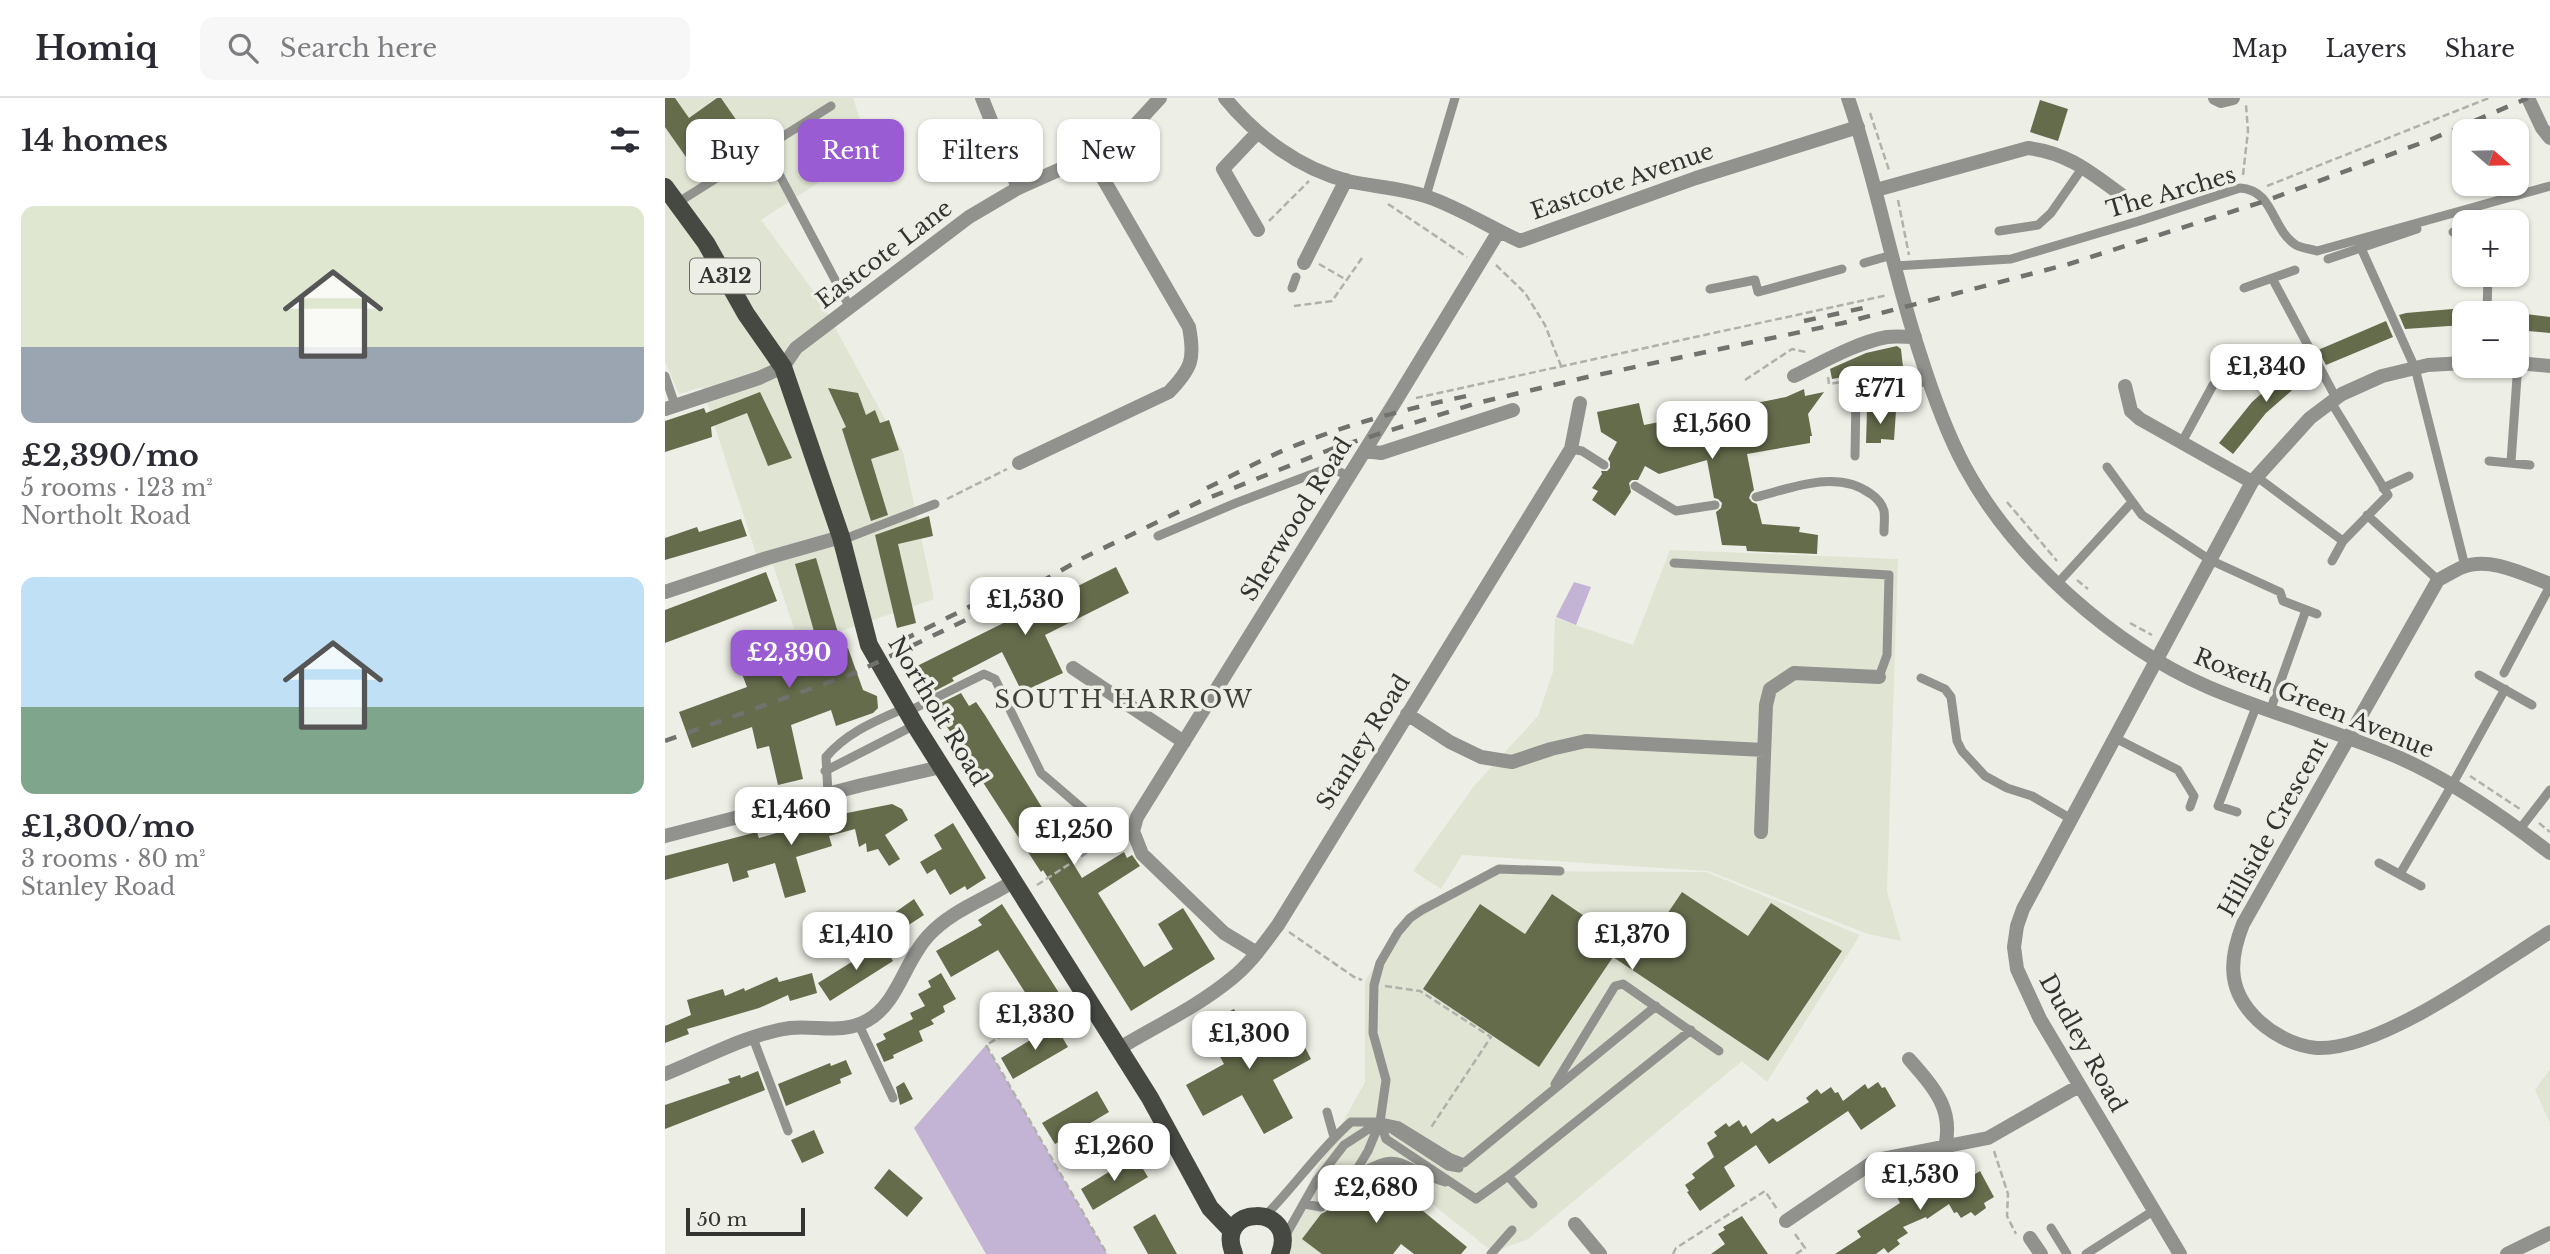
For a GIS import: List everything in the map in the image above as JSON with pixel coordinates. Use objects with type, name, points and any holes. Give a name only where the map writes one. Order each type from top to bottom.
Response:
[{"type":"main road","name":"Northolt Road","points":[[665,187],[671,208],[706,243],[746,314],[783,367],[842,539],[868,642],[909,715],[1150,1098],[1210,1208],[1232,1231]]},
{"type":"main road","points":[[1234,1254],[1230,1245],[1232,1231],[1245,1218],[1257,1215],[1273,1220],[1280,1229],[1281,1247]]},
{"type":"street","points":[[982,98],[1018,188]]},
{"type":"street","name":"Eastcote Lane","points":[[1141,119],[1160,98]]},
{"type":"street","name":"Eastcote Avenue","points":[[1225,98],[1258,132],[1288,155],[1318,171],[1346,180],[1426,196],[1468,213],[1520,241],[1696,178],[1858,127]]},
{"type":"street","name":"Roxeth Green Avenue","points":[[1848,98],[1877,190],[1915,337],[1940,412],[1965,468],[2000,520],[2057,584],[2092,615],[2181,675],[2256,707],[2348,737],[2403,759],[2452,785],[2520,829],[2550,853]]},
{"type":"street","points":[[2215,98],[2221,101],[2233,98]]},
{"type":"street","points":[[2528,98],[2542,128],[2550,138]]},
{"type":"street","points":[[1258,132],[1223,169],[1258,230]]},
{"type":"street","points":[[1877,190],[2028,148],[2049,150],[2074,160],[2123,197]]},
{"type":"street","name":"Eastcote Lane","points":[[783,367],[796,348],[969,217],[1018,188],[1057,171]]},
{"type":"street","points":[[1305,260],[1346,180]]},
{"type":"street","points":[[1019,463],[1169,391],[1186,375],[1193,350],[1189,327],[1105,182]]},
{"type":"street","name":"Sherwood Road","points":[[1133,831],[1137,817],[1499,231]]},
{"type":"street","points":[[1794,376],[1824,361],[1888,337],[1915,337]]},
{"type":"street","name":"Dudley Road","points":[[2180,1254],[2079,1086],[2024,988],[2017,969],[2014,947],[2017,926],[2023,909],[2254,480],[2302,426],[2334,400],[2382,376],[2415,368],[2452,364]]},
{"type":"street","points":[[2529,364],[2550,366]]},
{"type":"street","points":[[670,407],[759,378],[783,367]]},
{"type":"street","points":[[2125,386],[2131,411],[2140,419],[2254,480]]},
{"type":"street","name":"Stanley Road","points":[[1118,1049],[1202,1001],[1233,978],[1257,953],[1278,925],[1571,449],[1580,403]]},
{"type":"street","points":[[1365,451],[1381,453],[1513,411]]},
{"type":"street","points":[[665,592],[767,558],[842,539]]},
{"type":"street","points":[[2438,580],[2465,566],[2486,564],[2507,568],[2550,585]]},
{"type":"street","name":"Hillside Crescent","points":[[2438,580],[2243,924],[2234,948],[2234,983],[2241,1000],[2259,1022],[2290,1041],[2314,1048],[2357,1042],[2375,1036],[2437,1003],[2550,932]]},
{"type":"street","points":[[1073,668],[1184,741]]},
{"type":"street","points":[[1761,832],[1766,705],[1770,689],[1794,673],[1879,677]]},
{"type":"street","points":[[1407,714],[1450,742],[1481,757],[1513,762],[1551,748],[1586,741],[1764,750]]},
{"type":"street","points":[[665,836],[941,766]]},
{"type":"street","points":[[1133,831],[1142,854],[1224,933],[1257,953]]},
{"type":"street","points":[[665,1074],[753,1038],[789,1028],[844,1029],[859,1025],[878,1014],[928,936],[948,918],[1018,888]]},
{"type":"street","points":[[1909,1059],[1929,1082],[1947,1114],[1949,1129],[1945,1148]]},
{"type":"street","points":[[1786,1221],[1876,1160],[1988,1138],[2079,1086]]},
{"type":"street","points":[[1575,1224],[1600,1254]]},
{"type":"street","points":[[2507,1254],[2550,1233]]},
{"type":"street","points":[[2030,1238],[2041,1254]]},
{"type":"lane","points":[[1426,196],[1455,98]]},
{"type":"lane","points":[[671,208],[831,106]]},
{"type":"lane","points":[[1999,231],[2038,225],[2051,213],[2083,167]]},
{"type":"lane","points":[[783,182],[850,308]]},
{"type":"lane","name":"The Arches","points":[[1864,263],[1894,260],[2011,259],[2240,188],[2255,191],[2271,207],[2280,228],[2296,245],[2318,250],[2550,186]]},
{"type":"lane","points":[[2328,259],[2417,229]]},
{"type":"lane","points":[[2361,248],[2415,368],[2465,566]]},
{"type":"lane","points":[[1710,289],[1755,280],[1758,292],[1842,269]]},
{"type":"lane","points":[[2244,288],[2295,270]]},
{"type":"lane","points":[[1292,288],[1296,277]]},
{"type":"lane","points":[[2271,278],[2334,400],[2388,495],[2343,541],[2332,561]]},
{"type":"lane","points":[[1855,456],[1856,394],[1926,374]]},
{"type":"lane","points":[[665,376],[670,407]]},
{"type":"lane","points":[[2511,462],[2516,378]]},
{"type":"lane","points":[[2182,442],[2213,385]]},
{"type":"lane","points":[[1571,449],[1604,465]]},
{"type":"lane","points":[[2489,461],[2530,465]]},
{"type":"lane","points":[[1158,536],[1331,467],[1349,477]]},
{"type":"lane","points":[[2107,467],[2142,515],[2210,561],[2280,592],[2283,601],[2317,614]]},
{"type":"lane","points":[[2383,488],[2409,476]]},
{"type":"lane","points":[[2254,480],[2343,541]]},
{"type":"lane","points":[[1756,496],[1816,482],[1850,484],[1870,493],[1881,505],[1884,512],[1884,532]]},
{"type":"lane","points":[[1635,486],[1676,512],[1715,505]]},
{"type":"lane","points":[[2057,584],[2132,502]]},
{"type":"lane","points":[[842,539],[935,504]]},
{"type":"lane","points":[[2367,515],[2438,580]]},
{"type":"lane","points":[[1674,563],[1889,575],[1887,655],[1879,677]]},
{"type":"lane","points":[[2504,673],[2550,585]]},
{"type":"lane","points":[[2270,712],[2306,610]]},
{"type":"lane","points":[[825,771],[909,715],[984,674],[995,679],[1041,773],[1091,816],[1117,834],[1133,831]]},
{"type":"lane","points":[[2479,675],[2532,705]]},
{"type":"lane","points":[[1921,678],[1945,689],[1951,697],[1957,741],[1962,751],[1985,776],[2007,788],[2032,796],[2071,819]]},
{"type":"lane","points":[[2400,874],[2505,690]]},
{"type":"lane","points":[[2237,812],[2218,806],[2256,707]]},
{"type":"lane","points":[[828,794],[826,757],[839,741],[869,724],[909,715]]},
{"type":"lane","points":[[2115,738],[2178,770],[2194,796],[2190,807]]},
{"type":"lane","points":[[2520,829],[2550,790]]},
{"type":"lane","points":[[2379,863],[2421,886]]},
{"type":"lane","points":[[1454,1184],[1393,1160],[1375,1164],[1350,1179],[1368,1151],[1380,1122],[1386,1080],[1373,1032],[1374,985],[1380,963],[1410,918],[1499,869],[1560,871]]},
{"type":"lane","points":[[1551,1092],[1615,986],[1623,984],[1719,1051]]},
{"type":"lane","points":[[1454,1184],[1462,1166],[1656,1006]]},
{"type":"lane","points":[[859,1025],[893,1098]]},
{"type":"lane","points":[[1380,1122],[1386,1139],[1476,1199],[1691,1030]]},
{"type":"lane","points":[[753,1038],[788,1131]]},
{"type":"lane","points":[[1327,1112],[1335,1136]]},
{"type":"lane","points":[[1265,1216],[1287,1195],[1335,1136],[1351,1122],[1380,1122],[1399,1126],[1462,1166]]},
{"type":"lane","points":[[1380,1122],[1448,1166],[1462,1166]]},
{"type":"lane","points":[[1281,1247],[1317,1180],[1344,1145],[1380,1122]]},
{"type":"lane","points":[[1508,1176],[1532,1204]]},
{"type":"lane","points":[[1304,1204],[1321,1207]]},
{"type":"lane","points":[[2085,1254],[2153,1211]]},
{"type":"lane","points":[[2051,1228],[2067,1254]]},
{"type":"lane","points":[[1491,1254],[1512,1230]]},
{"type":"path","points":[[2240,188],[2248,131],[2245,98]]},
{"type":"path","points":[[2255,191],[2489,98]]},
{"type":"path","points":[[1867,105],[1893,181]]},
{"type":"path","points":[[1258,230],[1277,215],[1318,171]]},
{"type":"path","points":[[1387,189],[1383,200],[1482,259],[1524,293],[1545,325],[1561,366]]},
{"type":"path","points":[[1896,191],[1907,243]]},
{"type":"path","points":[[1294,306],[1332,301],[1362,258]]},
{"type":"path","points":[[1305,260],[1345,279]]},
{"type":"path","points":[[1395,402],[1894,294]]},
{"type":"path","points":[[1745,380],[1793,349],[1823,356],[1829,384],[1926,374]]},
{"type":"path","points":[[935,504],[1019,463]]},
{"type":"path","points":[[2000,493],[2033,534],[2087,589]]},
{"type":"path","points":[[2123,622],[2159,639]]},
{"type":"path","points":[[2276,696],[2349,720]]},
{"type":"path","points":[[1018,888],[1052,875],[1117,834]]},
{"type":"path","points":[[1278,925],[1354,977],[1374,985]]},
{"type":"path","points":[[1391,987],[1420,991],[1492,1037],[1422,1141]]},
{"type":"path","points":[[1062,1013],[1037,1016],[986,1045],[1107,1254]]},
{"type":"path","points":[[1988,1138],[2002,1171],[2008,1194],[2007,1216],[2012,1229],[2017,1235],[2030,1238]]},
{"type":"path","points":[[1673,1254],[1677,1248],[1765,1191],[1805,1248],[1796,1254]]},
{"type":"shaded area","points":[[665,98],[853,98],[860,119],[798,119],[798,182],[819,182],[761,220],[820,300],[903,452],[934,599],[815,640],[798,641],[773,565],[761,569],[702,387],[679,394],[665,362]]},
{"type":"shaded area","points":[[1670,550],[1898,559],[1887,891],[1901,941],[1868,934],[1708,871],[1462,855],[1441,889],[1413,871],[1474,786],[1538,716],[1553,672],[1555,618],[1633,645]]},
{"type":"shaded area","points":[[1574,582],[1591,587],[1576,625],[1556,617]]},
{"type":"shaded area","points":[[1493,871],[1706,872],[1860,935],[1767,1082],[1742,1061],[1528,1239],[1493,1252],[1399,1178],[1335,1254],[1291,1254],[1287,1242],[1297,1205],[1365,1082],[1365,981],[1413,908]]},
{"type":"shaded area","points":[[986,1045],[1107,1254],[986,1254],[914,1128]]},
{"type":"shaded area","points":[[2550,1069],[2550,1123],[2535,1090]]},
{"type":"building","points":[[665,98],[675,98],[689,118],[717,98],[721,98],[736,119],[686,119],[686,157],[665,127]]},
{"type":"building","points":[[2040,100],[2068,109],[2058,141],[2030,132]]},
{"type":"building","points":[[2452,309],[2452,326],[2405,329],[2399,315]]},
{"type":"building","points":[[2529,314],[2550,317],[2550,333],[2529,331]]},
{"type":"building","points":[[2386,321],[2393,337],[2326,365],[2318,350]]},
{"type":"building","points":[[1897,346],[1901,349],[1903,367],[1832,379],[1830,369],[1866,353]]},
{"type":"building","points":[[2305,355],[2314,371],[2266,413],[2233,454],[2219,443],[2252,402]]},
{"type":"building","points":[[828,388],[858,393],[866,415],[875,410],[880,423],[889,420],[899,450],[871,459],[888,515],[871,521],[842,429],[846,427]]},
{"type":"building","points":[[1804,389],[1805,396],[1824,392],[1808,414],[1812,436],[1810,443],[1747,454],[1754,490],[1749,498],[1757,504],[1762,524],[1800,527],[1799,532],[1818,535],[1817,554],[1747,551],[1746,546],[1722,545],[1716,512],[1722,503],[1714,498],[1707,460],[1659,474],[1645,466],[1638,480],[1629,483],[1631,492],[1615,516],[1592,500],[1598,491],[1592,488],[1602,474],[1601,471],[1610,468],[1608,459],[1617,442],[1601,432],[1597,412],[1639,403],[1644,425],[1786,397]]},
{"type":"building","points":[[760,392],[792,458],[768,466],[747,413],[711,427],[712,437],[665,452],[665,421],[704,408],[706,413]]},
{"type":"building","points":[[1867,410],[1896,411],[1894,440],[1881,439],[1881,443],[1866,443]]},
{"type":"building","points":[[929,516],[933,536],[898,544],[916,623],[897,628],[875,535]]},
{"type":"building","points":[[741,519],[747,536],[665,560],[665,538],[697,527],[699,532]]},
{"type":"building","points":[[816,558],[843,650],[848,648],[863,690],[877,696],[878,708],[873,713],[836,726],[831,710],[791,725],[803,779],[778,785],[769,746],[757,749],[752,727],[692,748],[679,712],[747,687],[742,674],[796,655],[794,650],[817,642],[795,564]]},
{"type":"building","points":[[1116,567],[1129,593],[1045,635],[1063,673],[1022,692],[1002,652],[952,678],[954,681],[929,694],[925,691],[913,668]]},
{"type":"building","points":[[766,572],[777,601],[665,643],[665,610]]},
{"type":"building","points":[[961,693],[969,706],[976,702],[985,715],[1072,852],[1068,855],[1082,878],[1124,852],[1127,858],[1132,855],[1140,866],[1098,893],[1144,967],[1173,949],[1158,924],[1183,908],[1215,959],[1131,1011],[1043,870],[1041,872],[940,716],[935,706]]},
{"type":"building","points":[[892,804],[902,809],[908,820],[885,835],[900,859],[889,866],[878,849],[867,852],[866,843],[859,847],[855,829],[829,836],[832,846],[796,857],[806,892],[785,898],[775,863],[747,871],[749,877],[733,882],[728,863],[665,880],[665,856],[757,832],[759,838],[842,814]]},
{"type":"building","points":[[953,823],[986,878],[967,890],[965,886],[950,895],[935,869],[927,874],[920,862],[942,849],[934,835]]},
{"type":"building","points":[[1682,892],[1748,936],[1771,903],[1842,951],[1768,1061],[1613,957],[1539,1067],[1423,989],[1480,904],[1525,934],[1552,894],[1640,954]]},
{"type":"building","points":[[914,899],[924,915],[904,928],[907,933],[885,947],[873,928]]},
{"type":"building","points":[[1002,904],[1061,996],[1037,1011],[998,950],[951,977],[936,951],[982,925],[978,920]]},
{"type":"building","points":[[882,943],[893,961],[830,1001],[818,983]]},
{"type":"building","points":[[812,973],[817,993],[790,1001],[788,995],[759,1008],[687,1029],[689,1034],[665,1043],[665,1026],[691,1015],[687,1000],[723,989],[725,996],[744,988],[745,991],[777,977],[779,982]]},
{"type":"building","points":[[941,973],[956,999],[943,1006],[945,1012],[931,1020],[934,1024],[919,1031],[923,1041],[884,1062],[876,1044],[886,1039],[883,1034],[913,1019],[910,1013],[925,1006],[918,994],[931,987],[928,981]]},
{"type":"building","points":[[1234,1009],[1254,1047],[1294,1026],[1311,1059],[1273,1080],[1293,1118],[1264,1134],[1242,1095],[1203,1116],[1186,1085],[1224,1064],[1203,1025]]},
{"type":"building","points":[[1055,1025],[1068,1047],[1013,1079],[1001,1058]]},
{"type":"building","points":[[846,1060],[852,1074],[840,1079],[841,1083],[786,1106],[778,1084],[830,1063],[831,1066]]},
{"type":"building","points":[[758,1071],[765,1090],[665,1129],[665,1105],[730,1083],[728,1079],[740,1075],[741,1078]]},
{"type":"building","points":[[904,1082],[913,1099],[900,1105],[896,1087]]},
{"type":"building","points":[[1878,1082],[1882,1088],[1885,1087],[1896,1106],[1861,1130],[1848,1111],[1769,1164],[1756,1145],[1724,1167],[1735,1186],[1700,1211],[1687,1192],[1689,1191],[1685,1185],[1695,1178],[1692,1174],[1714,1157],[1707,1143],[1717,1136],[1714,1132],[1726,1123],[1729,1127],[1739,1120],[1751,1134],[1773,1118],[1777,1122],[1809,1102],[1806,1098],[1817,1089],[1821,1094],[1831,1087],[1843,1101],[1865,1084],[1868,1089]]},
{"type":"building","points":[[1097,1091],[1109,1112],[1055,1144],[1042,1123]]},
{"type":"building","points":[[814,1130],[824,1153],[802,1163],[791,1140]]},
{"type":"building","points":[[1135,1156],[1148,1177],[1093,1210],[1081,1189]]},
{"type":"building","points":[[889,1169],[923,1198],[907,1217],[874,1188]]},
{"type":"building","points":[[1980,1171],[1994,1197],[1984,1203],[1986,1208],[1975,1216],[1971,1212],[1961,1218],[1949,1204],[1927,1219],[1926,1217],[1903,1227],[1908,1233],[1897,1240],[1900,1244],[1888,1253],[1884,1248],[1876,1254],[1835,1254],[1861,1237],[1857,1231],[1900,1203],[1897,1197],[1932,1174],[1945,1193]]},
{"type":"building","points":[[1342,1173],[1347,1185],[1357,1183],[1383,1203],[1395,1188],[1467,1247],[1461,1254],[1414,1254],[1401,1244],[1393,1254],[1322,1254],[1302,1239],[1321,1214],[1327,1211],[1327,1204],[1322,1199]]},
{"type":"building","points":[[1155,1214],[1177,1254],[1148,1254],[1133,1227]]},
{"type":"building","points":[[1742,1216],[1768,1254],[1711,1254],[1725,1244],[1718,1234],[1725,1230],[1723,1227]]},
{"type":"railway","points":[[665,741],[857,672],[1016,596],[1083,558],[1201,501],[1334,448],[1477,403],[1843,323],[2069,264],[2265,201],[2432,139],[2528,98]]},
{"type":"railway","points":[[1804,321],[1872,306]]},
{"type":"railway","points":[[1207,488],[1316,437],[1361,422],[1476,394]]},
{"type":"railway","points":[[903,640],[1031,576]]},
{"type":"district","name":"SOUTH HARROW","points":[[1124,699]]}]
